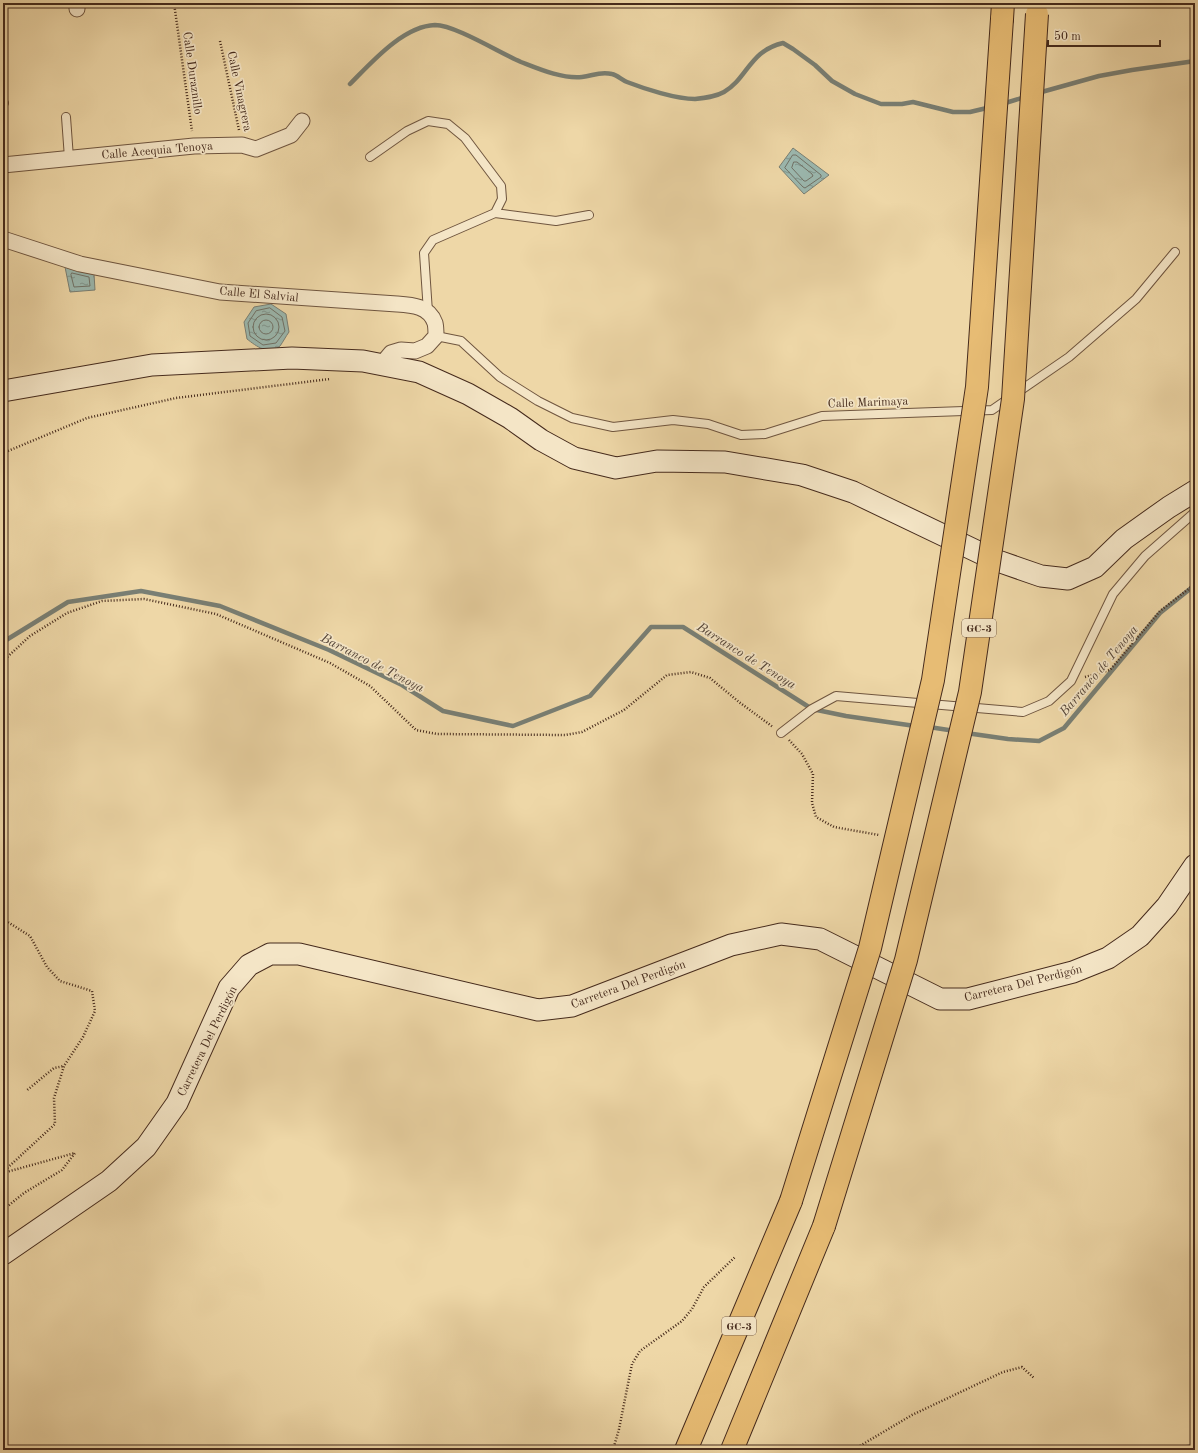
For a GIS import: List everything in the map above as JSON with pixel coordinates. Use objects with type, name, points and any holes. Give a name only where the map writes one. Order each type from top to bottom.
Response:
[{"type":"highway","name":"GC-3","points":[[732,1450],[824,1226],[906,960],[970,692],[1012,399],[1037,8]]},
{"type":"highway","name":"GC-3","points":[[686,1450],[792,1201],[870,948],[933,680],[977,387],[1003,11]]},
{"type":"street","name":"Calle Acequia Tenoya","points":[[3,165],[194,146],[242,145],[256,149],[291,135],[302,122]]},
{"type":"street","name":"Calle El Salvial","points":[[3,238],[80,264],[220,292],[397,304],[417,306],[428,312]]},
{"type":"street","points":[[381,365],[391,354],[401,350],[414,350],[427,346],[436,336],[435,323],[428,312]]},
{"type":"street","points":[[3,391],[152,365],[292,358],[363,361],[419,372],[468,394],[510,418],[541,440],[574,458],[616,468],[657,460],[726,462],[802,475],[853,492],[995,560],[1041,576],[1068,579],[1095,567],[1124,539],[1169,506],[1195,491]]},
{"type":"street","name":"Carretera Del Perdigón","points":[[3,1254],[109,1181],[146,1147],[177,1103],[229,988],[249,965],[270,954],[299,954],[538,1010],[572,1006],[731,945],[781,934],[820,939],[940,999],[968,999],[1073,972],[1108,958],[1140,936],[1167,906],[1195,865]]},
{"type":"lane","points":[[66,117],[70,158]]},
{"type":"lane","points":[[370,157],[406,131],[428,121],[448,124],[465,138],[501,186],[502,199],[495,213]]},
{"type":"lane","points":[[428,312],[424,253],[433,240],[495,213],[556,221],[589,215]]},
{"type":"lane","name":"Calle Marimaya","points":[[436,336],[461,341],[500,376],[538,401],[572,418],[613,427],[674,420],[708,424],[742,435],[765,434],[822,416],[992,410],[1069,357],[1125,309],[1136,299],[1176,252]]},
{"type":"lane","points":[[781,733],[812,709],[836,696],[1023,712],[1049,701],[1072,681],[1113,594],[1145,556],[1195,512]]},
{"type":"path","name":"Calle Duraznillo","points":[[174,3],[194,146]]},
{"type":"path","name":"Calle Vinagrera","points":[[220,42],[242,145]]},
{"type":"path","points":[[8,452],[87,418],[176,398],[332,378]]},
{"type":"path","points":[[1072,681],[1110,670],[1160,611],[1195,584]]},
{"type":"path","points":[[3,661],[30,636],[67,613],[102,601],[144,599],[216,614],[330,663],[370,686],[416,730],[437,734],[565,735],[582,732],[624,710],[667,675],[691,672],[710,678],[739,702],[781,733],[802,754],[812,774],[812,803],[816,817],[834,827],[886,837]]},
{"type":"path","points":[[3,919],[30,936],[47,967],[60,981],[92,991],[94,1011],[83,1037],[64,1066],[54,1098],[55,1124],[3,1172]]},
{"type":"path","points":[[26,1092],[54,1068],[64,1066]]},
{"type":"path","points":[[3,1172],[75,1153],[62,1170],[24,1193],[3,1210]]},
{"type":"path","points":[[613,1450],[619,1429],[632,1364],[640,1351],[682,1321],[692,1309],[704,1287],[735,1257]]},
{"type":"path","points":[[856,1450],[858,1447],[912,1415],[1003,1372],[1022,1367],[1034,1378]]},
{"type":"water","points":[[793,148],[829,175],[804,194],[779,167]]},
{"type":"water","points":[[65,267],[94,274],[95,290],[70,292]]},
{"type":"water","points":[[271,304],[286,314],[289,332],[280,346],[276,349],[267,350],[258,347],[247,339],[244,322],[254,307]]},
{"type":"water","points":[[1195,1444],[1195,1450],[1159,1450]]},
{"type":"waterway","points":[[350,84],[388,47],[411,32],[423,27],[435,25],[444,26],[465,34],[521,62],[551,73],[574,77],[607,73],[616,75],[634,85],[687,99],[721,94],[739,80],[756,58],[763,52],[783,43],[815,65],[832,81],[855,94],[881,104],[902,104],[913,102],[953,112],[970,112],[991,107]]},
{"type":"waterway","points":[[1038,93],[1099,76],[1195,61]]},
{"type":"waterway","points":[[1002,104],[1025,97]]},
{"type":"waterway","name":"Barranco de Tenoya","points":[[966,733],[1008,739],[1039,741],[1064,728],[1160,613],[1195,585]]},
{"type":"waterway","name":"Barranco de Tenoya","points":[[3,642],[68,602],[141,591],[220,606],[329,650],[402,685],[443,711],[513,726],[590,696],[651,627],[683,627],[812,709],[846,716],[915,726]]},
{"type":"waterway","name":"Barranco de Tenoya","points":[[929,727],[955,731]]}]
